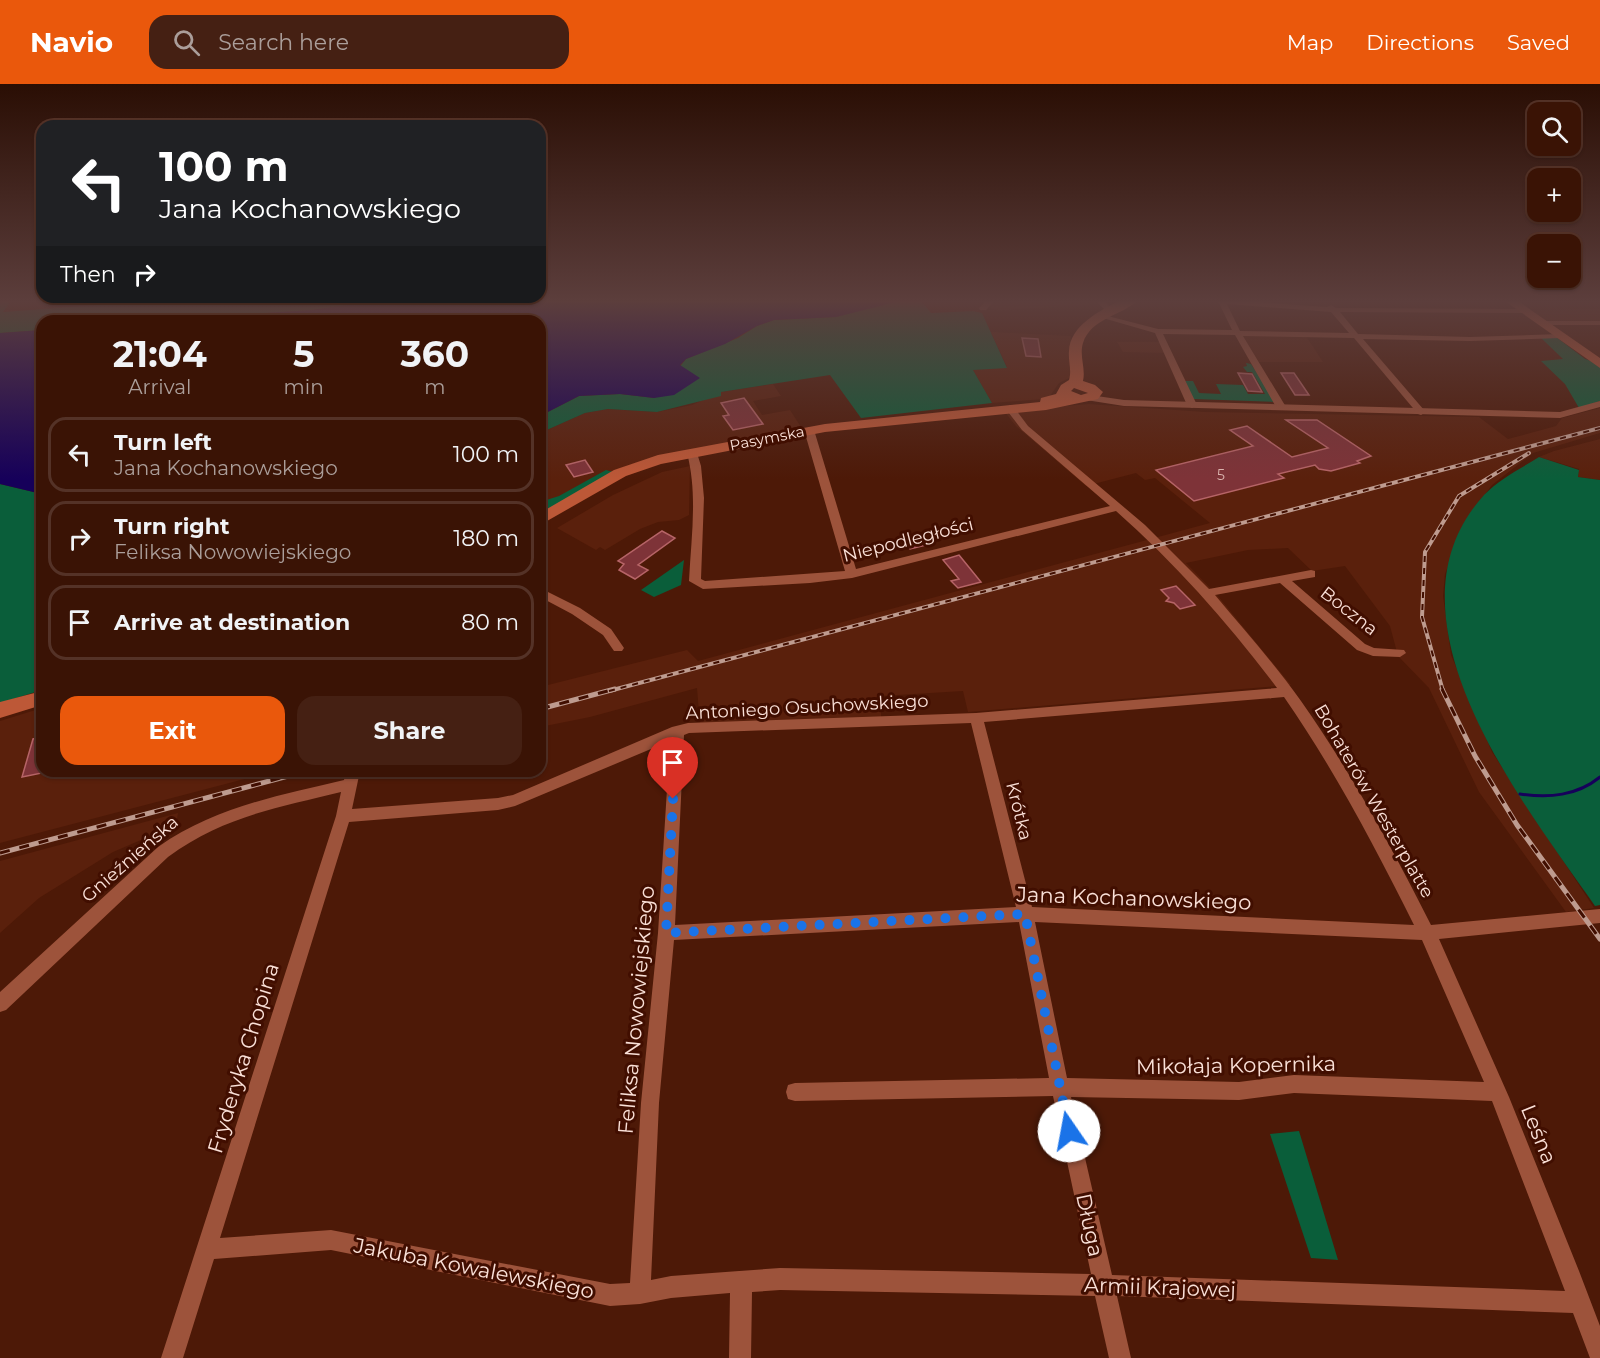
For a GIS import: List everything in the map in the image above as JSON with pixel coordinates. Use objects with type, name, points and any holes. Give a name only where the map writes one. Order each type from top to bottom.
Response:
[{"type":"main road","points":[[1076,360],[1078,378],[1069,388],[1089,394]]},
{"type":"main road","points":[[1077,360],[1089,394]]},
{"type":"main road","name":"Pasymska","points":[[1010,408],[1056,399],[1069,388]]},
{"type":"main road","name":"Pasymska","points":[[546,517],[628,470],[692,453],[809,430],[1063,404],[1089,394]]},
{"type":"main road","points":[[0,710],[36,700]]},
{"type":"street","points":[[1172,360],[1192,405]]},
{"type":"street","points":[[1254,360],[1281,407]]},
{"type":"street","points":[[1378,360],[1422,411]]},
{"type":"street","points":[[1089,394],[1124,403],[1560,415],[1600,404]]},
{"type":"street","name":"Bohaterów Westerplatte","points":[[1010,408],[1025,428],[1160,544],[1207,593],[1287,692],[1350,789],[1428,933]]},
{"type":"street","points":[[809,430],[852,574]]},
{"type":"street","name":"Niepodległości","points":[[692,453],[695,462],[698,507],[695,581],[703,585],[810,579],[852,574],[1118,507]]},
{"type":"street","name":"Boczna","points":[[1207,593],[1311,574]]},
{"type":"street","name":"Boczna","points":[[1282,579],[1361,647],[1373,652],[1400,653]]},
{"type":"street","points":[[546,595],[576,611],[607,632],[618,648]]},
{"type":"street","name":"Antoniego Osuchowskiego","points":[[343,816],[498,804],[515,800],[688,728],[976,718],[1287,692]]},
{"type":"street","name":"Krótka","points":[[976,718],[1025,914]]},
{"type":"street","name":"Feliksa Nowowiejskiego","points":[[640,1293],[650,1103],[666,933],[677,731]]},
{"type":"street","name":"Fryderyka Chopina","points":[[172,1358],[343,816],[351,778]]},
{"type":"street","name":"Gnieźnieńska","points":[[0,1004],[163,852],[190,832],[244,809],[351,778]]},
{"type":"street","name":"Jana Kochanowskiego","points":[[666,933],[1025,914],[1428,933],[1600,916]]},
{"type":"street","name":"Długa","points":[[1025,914],[1060,1087],[1120,1358]]},
{"type":"street","name":"Leśna","points":[[1428,933],[1497,1092],[1600,1355]]},
{"type":"street","name":"Mikołaja Kopernika","points":[[795,1092],[1060,1087],[1239,1091],[1294,1084],[1497,1092]]},
{"type":"street","name":"Jakuba Kowalewskiego","points":[[207,1249],[331,1240],[610,1295],[640,1293],[671,1287],[741,1284]]},
{"type":"street","name":"Armii Krajowej","points":[[741,1284],[780,1279],[1103,1285],[1580,1302]]},
{"type":"street","points":[[740,1358],[741,1284]]},
{"type":"shaded area","points":[[0,360],[36,360],[36,493],[0,484]]},
{"type":"shaded area","points":[[546,360],[685,360],[680,365],[700,378],[674,395],[654,398],[620,394],[579,396],[546,413]]},
{"type":"shaded area","points":[[1004,360],[1071,360],[1071,377],[1059,383],[1050,396],[1044,399],[992,403],[973,370],[1007,367]]},
{"type":"shaded area","points":[[1258,360],[1323,362],[1259,362]]},
{"type":"shaded area","points":[[773,384],[781,396],[753,401],[762,415],[790,410],[801,427],[798,432],[628,465],[546,509],[546,430],[585,413],[608,409],[657,412],[692,405],[721,392]]},
{"type":"shaded area","points":[[1089,404],[1205,412],[1479,417],[1508,439],[1556,426],[1562,418],[1600,408],[1600,433],[1533,453],[1492,485],[1466,520],[1445,574],[1443,596],[1451,655],[1492,752],[1594,908],[1566,912],[1479,792],[1429,688],[1398,656],[1390,626],[1345,566],[1312,571],[1288,548],[1248,550],[1186,563],[1217,595],[1291,685],[968,712],[963,691],[881,696],[881,718],[700,725],[697,688],[590,717],[546,726],[546,685],[687,650],[698,661],[1210,523],[1155,478],[1145,480],[1136,473],[1086,486],[1016,426],[1004,411]]},
{"type":"shaded area","points":[[1600,439],[1600,480],[1578,477],[1579,469],[1539,457],[1554,451]]},
{"type":"shaded area","points":[[690,466],[689,515],[679,520],[658,522],[640,529],[605,550],[600,547],[596,550],[557,528],[613,495],[662,472]]},
{"type":"shaded area","points":[[36,710],[36,777],[252,777],[0,843],[0,721]]},
{"type":"shaded area","points":[[178,813],[176,825],[113,852],[39,898],[0,933],[0,861]]},
{"type":"green space","points":[[685,360],[1004,360],[1007,368],[973,370],[992,403],[861,418],[830,375],[721,392],[721,396],[657,412],[608,409],[585,413],[546,430],[546,413],[579,396],[620,394],[655,398]]},
{"type":"green space","points":[[1589,360],[1600,364],[1600,401],[1579,408],[1565,384],[1541,361]]},
{"type":"green space","points":[[1246,363],[1251,364],[1276,402],[1193,399],[1185,381],[1193,381],[1199,393],[1221,394],[1216,384],[1243,385],[1248,394],[1265,394],[1252,372],[1247,372],[1243,367],[1247,366]]},
{"type":"green space","points":[[1539,457],[1579,470],[1578,477],[1600,480],[1600,905],[1595,906],[1499,763],[1471,707],[1452,651],[1445,596],[1454,543],[1484,495]]},
{"type":"green space","points":[[606,470],[613,472],[546,511],[546,500],[559,496]]},
{"type":"green space","points":[[0,484],[36,493],[36,692],[0,703]]},
{"type":"green space","points":[[684,560],[681,585],[654,597],[641,590]]},
{"type":"green space","points":[[1299,1131],[1338,1260],[1311,1258],[1270,1134]]},
{"type":"building","points":[[1238,373],[1252,374],[1262,392],[1248,391]]},
{"type":"building","points":[[1281,373],[1294,373],[1309,395],[1295,395]]},
{"type":"building","points":[[744,398],[763,424],[733,430],[723,416],[729,415],[721,403]]},
{"type":"building","points":[[1286,420],[1317,420],[1371,456],[1357,461],[1360,463],[1331,471],[1319,469],[1315,465],[1278,474],[1284,478],[1194,501],[1156,470],[1253,446],[1230,430],[1247,426],[1292,457],[1328,448]]},
{"type":"building","points":[[585,460],[593,472],[574,477],[566,465]]},
{"type":"building","points":[[662,531],[675,538],[638,565],[648,570],[635,579],[619,570],[624,564],[618,561]]},
{"type":"building","points":[[923,536],[930,544],[910,549],[903,541]]},
{"type":"building","points":[[959,555],[981,582],[958,588],[951,581],[959,579],[943,560]]},
{"type":"building","points":[[1176,586],[1195,605],[1180,609],[1174,603],[1166,601],[1169,598],[1161,590]]},
{"type":"building","points":[[36,738],[36,774],[22,777],[33,739]]},
{"type":"waterway","points":[[1520,794],[1542,796],[1572,792],[1600,777]]},
{"type":"railway","points":[[609,691],[1600,428]]},
{"type":"railway","points":[[1443,691],[1422,617],[1425,552],[1459,496],[1529,453]]},
{"type":"railway","points":[[546,707],[615,689]]},
{"type":"railway","points":[[1442,689],[1475,756],[1517,825],[1600,939]]},
{"type":"railway","points":[[0,853],[285,777]]},
{"type":"route","points":[[673,799],[666,933],[1025,914],[1069,1131]]}]
